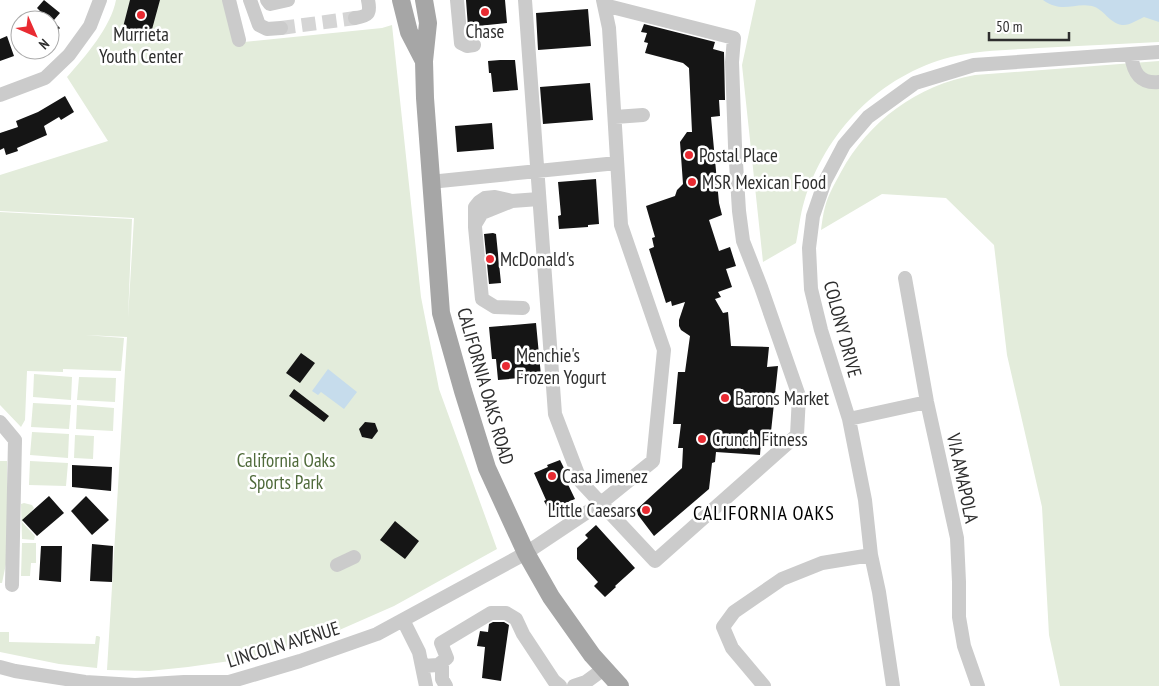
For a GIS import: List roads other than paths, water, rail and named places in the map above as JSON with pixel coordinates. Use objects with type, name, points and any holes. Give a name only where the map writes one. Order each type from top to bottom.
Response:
[{"type":"main road","name":"CALIFORNIA OAKS ROAD","points":[[401,0],[409,32],[424,61]]},
{"type":"main road","name":"CALIFORNIA OAKS ROAD","points":[[424,0],[428,23],[424,61],[430,182],[441,314],[487,468],[526,553],[551,597],[592,655],[620,686]]},
{"type":"street","points":[[0,95],[44,78],[69,55],[90,26],[100,0]]},
{"type":"street","points":[[229,0],[239,40]]},
{"type":"street","points":[[250,0],[255,17],[262,28],[281,28]]},
{"type":"street","points":[[267,0],[270,4],[273,4],[288,0]]},
{"type":"street","points":[[354,18],[368,13],[370,8],[368,0]]},
{"type":"street","points":[[457,0],[461,43],[467,46],[474,45]]},
{"type":"street","points":[[525,0],[555,414],[581,482],[655,561],[797,435],[800,396],[743,241],[735,146],[732,62],[734,38],[603,3]]},
{"type":"street","name":"LINCOLN AVENUE","points":[[0,667],[84,682],[230,684],[377,634],[526,553],[601,504],[653,461],[664,350],[621,225],[609,28],[603,3]]},
{"type":"street","name":"COLONY DRIVE","points":[[893,686],[879,592],[871,555],[865,500],[849,419],[821,330],[811,289],[809,248],[813,216],[825,181],[844,145],[868,117],[915,84],[974,65],[1159,52]]},
{"type":"street","points":[[1132,54],[1132,66],[1142,80],[1150,83],[1159,82]]},
{"type":"street","points":[[615,117],[643,115]]},
{"type":"street","points":[[430,182],[537,170],[618,164]]},
{"type":"street","points":[[522,308],[495,307],[482,299],[474,227],[476,224],[475,207],[478,202],[485,198],[495,197],[512,201],[539,199]]},
{"type":"street","name":"VIA AMAPOLA","points":[[905,278],[927,402],[957,538],[959,617],[962,636],[978,686]]},
{"type":"street","points":[[849,419],[927,402]]},
{"type":"street","points":[[0,422],[15,440],[12,585]]},
{"type":"street","points":[[764,686],[732,648],[723,627],[734,612],[782,578],[822,563],[871,555]]},
{"type":"street","points":[[337,565],[354,558]]},
{"type":"street","points":[[423,666],[438,665],[447,658],[440,643],[491,613],[506,613],[516,619],[558,686]]},
{"type":"street","points":[[403,620],[420,652],[426,686]]},
{"type":"street","points":[[438,665],[442,666],[442,679],[446,686]]},
{"type":"street","points":[[574,686],[586,682],[604,668]]},
{"type":"water","points":[[1043,0],[1159,0],[1159,22],[1144,17],[1130,24],[1122,25],[1117,24],[1092,6],[1063,7]]},
{"type":"water","points":[[328,369],[357,392],[344,409],[321,392],[318,395],[312,391]]},
{"type":"tunnel","points":[[281,28],[355,18]]},
{"type":"place","name":"Chase","points":[[485,12]]},
{"type":"place","name":"Murrieta Youth Center","points":[[141,15]]},
{"type":"place","name":"Postal Place","points":[[689,155]]},
{"type":"place","name":"MSR Mexican Food","points":[[692,182]]},
{"type":"place","name":"McDonald's","points":[[490,259]]},
{"type":"place","name":"Menchie's Frozen Yogurt","points":[[506,366]]},
{"type":"place","name":"Barons Market","points":[[725,398]]},
{"type":"place","name":"Crunch Fitness","points":[[702,439]]},
{"type":"place","name":"Casa Jimenez","points":[[552,476]]},
{"type":"place","name":"Little Caesars","points":[[646,510]]},
{"type":"district","name":"CALIFORNIA OAKS","points":[[764,513]]},
{"type":"park label","name":"California Oaks Sports Park","points":[[286,471]]}]
